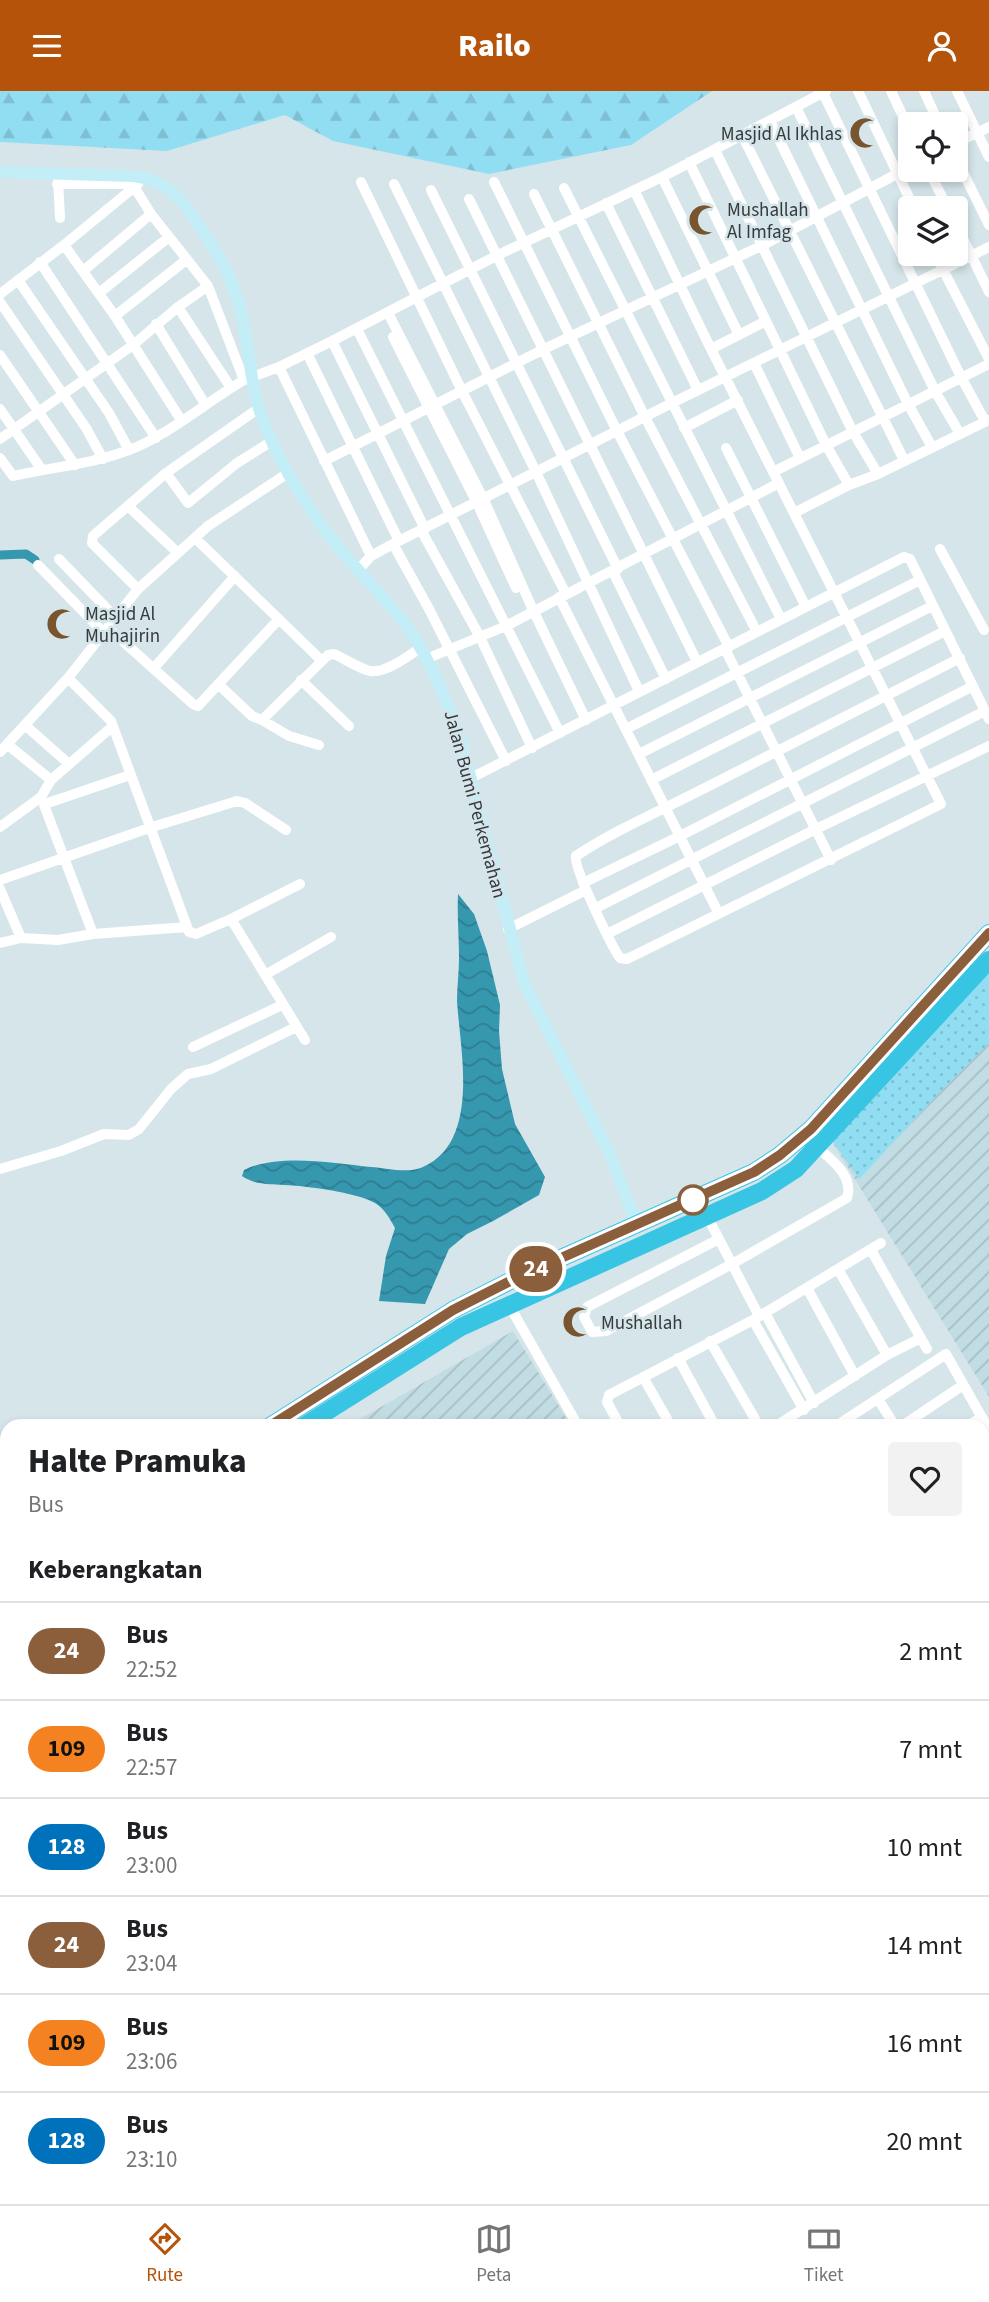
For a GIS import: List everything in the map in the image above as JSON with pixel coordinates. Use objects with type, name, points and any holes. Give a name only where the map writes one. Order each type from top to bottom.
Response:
[{"type":"highway","points":[[315,1419],[461,1327],[761,1191],[796,1169],[817,1147],[989,933]]},
{"type":"highway","points":[[281,1419],[453,1310],[514,1279],[754,1172],[811,1129],[910,1031],[989,960]]},
{"type":"street","points":[[324,461],[515,363],[763,245],[898,173],[858,91]]},
{"type":"street","points":[[891,91],[901,112]]},
{"type":"street","points":[[924,91],[934,112]]},
{"type":"street","points":[[957,91],[989,157]]},
{"type":"street","points":[[0,478],[103,459],[156,438],[248,378],[279,367],[496,255],[662,177],[823,92],[961,377],[987,420],[794,513]]},
{"type":"street","points":[[796,107],[935,391],[960,434]]},
{"type":"street","points":[[770,121],[908,404],[932,447]]},
{"type":"street","points":[[968,137],[989,127]]},
{"type":"street","points":[[742,135],[904,460]]},
{"type":"street","points":[[715,150],[853,432],[878,474]]},
{"type":"street","points":[[689,162],[826,445],[849,485]]},
{"type":"street","name":"Jalan Bumi Perkemahan","points":[[0,172],[58,180],[162,184],[177,195],[224,265],[239,305],[248,378],[272,441],[288,473],[329,535],[396,614],[423,653],[448,703],[471,778],[524,983],[610,1155],[637,1225]]},
{"type":"street","points":[[662,177],[739,335]]},
{"type":"street","points":[[58,180],[60,218]]},
{"type":"street","points":[[361,182],[614,705],[718,912]]},
{"type":"street","points":[[494,182],[831,860]]},
{"type":"street","points":[[968,182],[989,225]]},
{"type":"street","points":[[0,294],[64,245],[137,183],[151,214],[208,286],[248,378]]},
{"type":"street","points":[[394,184],[537,471],[639,691]]},
{"type":"street","points":[[565,188],[780,619]]},
{"type":"street","points":[[431,190],[563,457],[666,679]]},
{"type":"street","points":[[634,190],[711,349],[738,400],[773,472],[859,643],[886,695],[913,748],[941,804],[624,960],[618,955],[574,862],[576,856],[776,751],[886,695],[960,659]]},
{"type":"street","points":[[534,194],[645,417],[757,632]]},
{"type":"street","points":[[469,199],[698,662]]},
{"type":"street","points":[[606,203],[698,390]]},
{"type":"street","points":[[83,271],[151,214]]},
{"type":"street","points":[[99,293],[169,237]]},
{"type":"street","points":[[64,245],[115,316],[181,420]]},
{"type":"street","points":[[358,570],[371,556],[563,457],[989,247]]},
{"type":"street","points":[[968,249],[989,292]]},
{"type":"street","points":[[115,316],[186,260]]},
{"type":"street","points":[[40,262],[156,438]]},
{"type":"street","points":[[773,472],[989,361],[941,266]]},
{"type":"street","points":[[18,280],[86,377],[129,450]]},
{"type":"street","points":[[0,439],[133,345],[156,324],[208,286]]},
{"type":"street","points":[[0,302],[63,394],[103,459]]},
{"type":"street","points":[[178,307],[231,388]]},
{"type":"street","points":[[385,314],[480,501],[530,612],[586,720]]},
{"type":"street","points":[[711,349],[766,321]]},
{"type":"street","points":[[156,324],[205,404]]},
{"type":"street","points":[[358,328],[560,733]]},
{"type":"street","points":[[332,341],[423,530],[480,637],[532,748]]},
{"type":"street","points":[[307,353],[396,543],[506,761]]},
{"type":"street","points":[[0,355],[75,465]]},
{"type":"street","points":[[754,363],[800,458]]},
{"type":"street","points":[[279,367],[371,556]]},
{"type":"street","points":[[684,428],[738,400]]},
{"type":"street","points":[[138,589],[92,543],[92,539],[166,473],[259,408]]},
{"type":"street","points":[[0,409],[42,470]]},
{"type":"street","points":[[166,473],[188,503],[237,463],[272,441]]},
{"type":"street","points":[[726,448],[806,607]]},
{"type":"street","points":[[0,458],[13,476]]},
{"type":"street","points":[[51,781],[4,749],[68,678],[138,589],[218,519],[288,473]]},
{"type":"street","points":[[262,720],[321,660],[334,654],[376,671],[423,653],[449,650],[506,626],[779,483]]},
{"type":"street","points":[[128,506],[178,553]]},
{"type":"street","points":[[195,538],[321,660]]},
{"type":"street","points":[[940,549],[987,632]]},
{"type":"street","points":[[471,778],[902,558],[910,559],[987,715],[913,748],[596,908]]},
{"type":"street","points":[[59,559],[116,618]]},
{"type":"street","points":[[38,565],[106,631],[155,668],[195,705],[200,705],[279,619]]},
{"type":"street","points":[[155,668],[235,576]]},
{"type":"street","points":[[626,729],[920,580]]},
{"type":"street","points":[[639,754],[932,606]]},
{"type":"street","points":[[651,780],[945,631]]},
{"type":"street","points":[[68,678],[111,721],[149,828],[192,934],[231,919],[300,884]]},
{"type":"street","points":[[301,680],[349,726]]},
{"type":"street","points":[[219,684],[252,716],[289,736],[318,745]]},
{"type":"street","points":[[508,929],[680,836],[974,686]]},
{"type":"street","points":[[26,726],[69,764]]},
{"type":"street","points":[[93,934],[43,800],[51,781],[113,726]]},
{"type":"street","points":[[607,934],[989,746]]},
{"type":"street","points":[[0,827],[43,800],[130,775]]},
{"type":"street","points":[[0,880],[149,828],[237,801],[245,803],[286,830]]},
{"type":"street","points":[[0,889],[21,938]]},
{"type":"street","points":[[231,919],[305,1040]]},
{"type":"street","points":[[0,943],[21,938],[58,940],[93,934],[187,927]]},
{"type":"street","points":[[265,975],[331,937]]},
{"type":"street","points":[[193,1047],[282,1005]]},
{"type":"street","points":[[0,1169],[61,1151],[104,1134],[129,1135],[139,1129],[171,1089],[188,1075],[211,1069],[296,1027]]},
{"type":"street","points":[[719,1240],[587,1307],[584,1317],[592,1332],[606,1331],[732,1264],[847,1198],[850,1189],[847,1181],[838,1166],[817,1147]]},
{"type":"street","points":[[707,1216],[804,1410]]},
{"type":"street","points":[[616,1419],[607,1397],[759,1316],[881,1244]]},
{"type":"street","points":[[871,1250],[927,1349]]},
{"type":"street","points":[[838,1269],[887,1355]]},
{"type":"street","points":[[807,1288],[855,1376]]},
{"type":"street","points":[[509,1305],[574,1419]]},
{"type":"street","points":[[759,1316],[814,1403]]},
{"type":"street","points":[[788,1419],[887,1355],[921,1338]]},
{"type":"street","points":[[710,1341],[755,1419]]},
{"type":"street","points":[[847,1419],[946,1354],[982,1417],[979,1419]]},
{"type":"street","points":[[678,1358],[711,1419]]},
{"type":"street","points":[[643,1377],[667,1419]]},
{"type":"street","points":[[912,1419],[963,1385]]},
{"type":"street","points":[[878,1399],[891,1419]]},
{"type":"shaded area","points":[[989,965],[989,1397],[829,1137]]},
{"type":"shaded area","points":[[513,1331],[567,1419],[360,1419]]},
{"type":"green space","points":[[0,91],[712,91],[631,145],[489,174],[333,141],[285,115],[167,151],[0,142]]},
{"type":"green space","points":[[989,967],[989,1043],[859,1179],[830,1137]]},
{"type":"water","points":[[458,894],[474,914],[487,951],[500,1005],[502,1069],[515,1124],[545,1177],[539,1195],[467,1234],[449,1249],[425,1304],[379,1301],[386,1256],[395,1228],[382,1208],[366,1199],[343,1193],[262,1183],[242,1176],[244,1170],[258,1165],[289,1161],[411,1170],[423,1167],[441,1154],[453,1137],[460,1116],[463,1093],[457,1001]]},
{"type":"waterway","points":[[0,555],[26,554],[35,560]]},
{"type":"bus line","name":"24","points":[[281,1419],[453,1310],[514,1279],[754,1172],[780,1155],[811,1129],[989,933]]},
{"type":"place","name":"Masjid Al Ikhlas","points":[[865,133]]},
{"type":"place","name":"Mushallah Al Imfag","points":[[704,220]]},
{"type":"place","name":"Masjid Al Muhajirin","points":[[62,624]]},
{"type":"place","name":"Mushallah","points":[[578,1322]]}]
